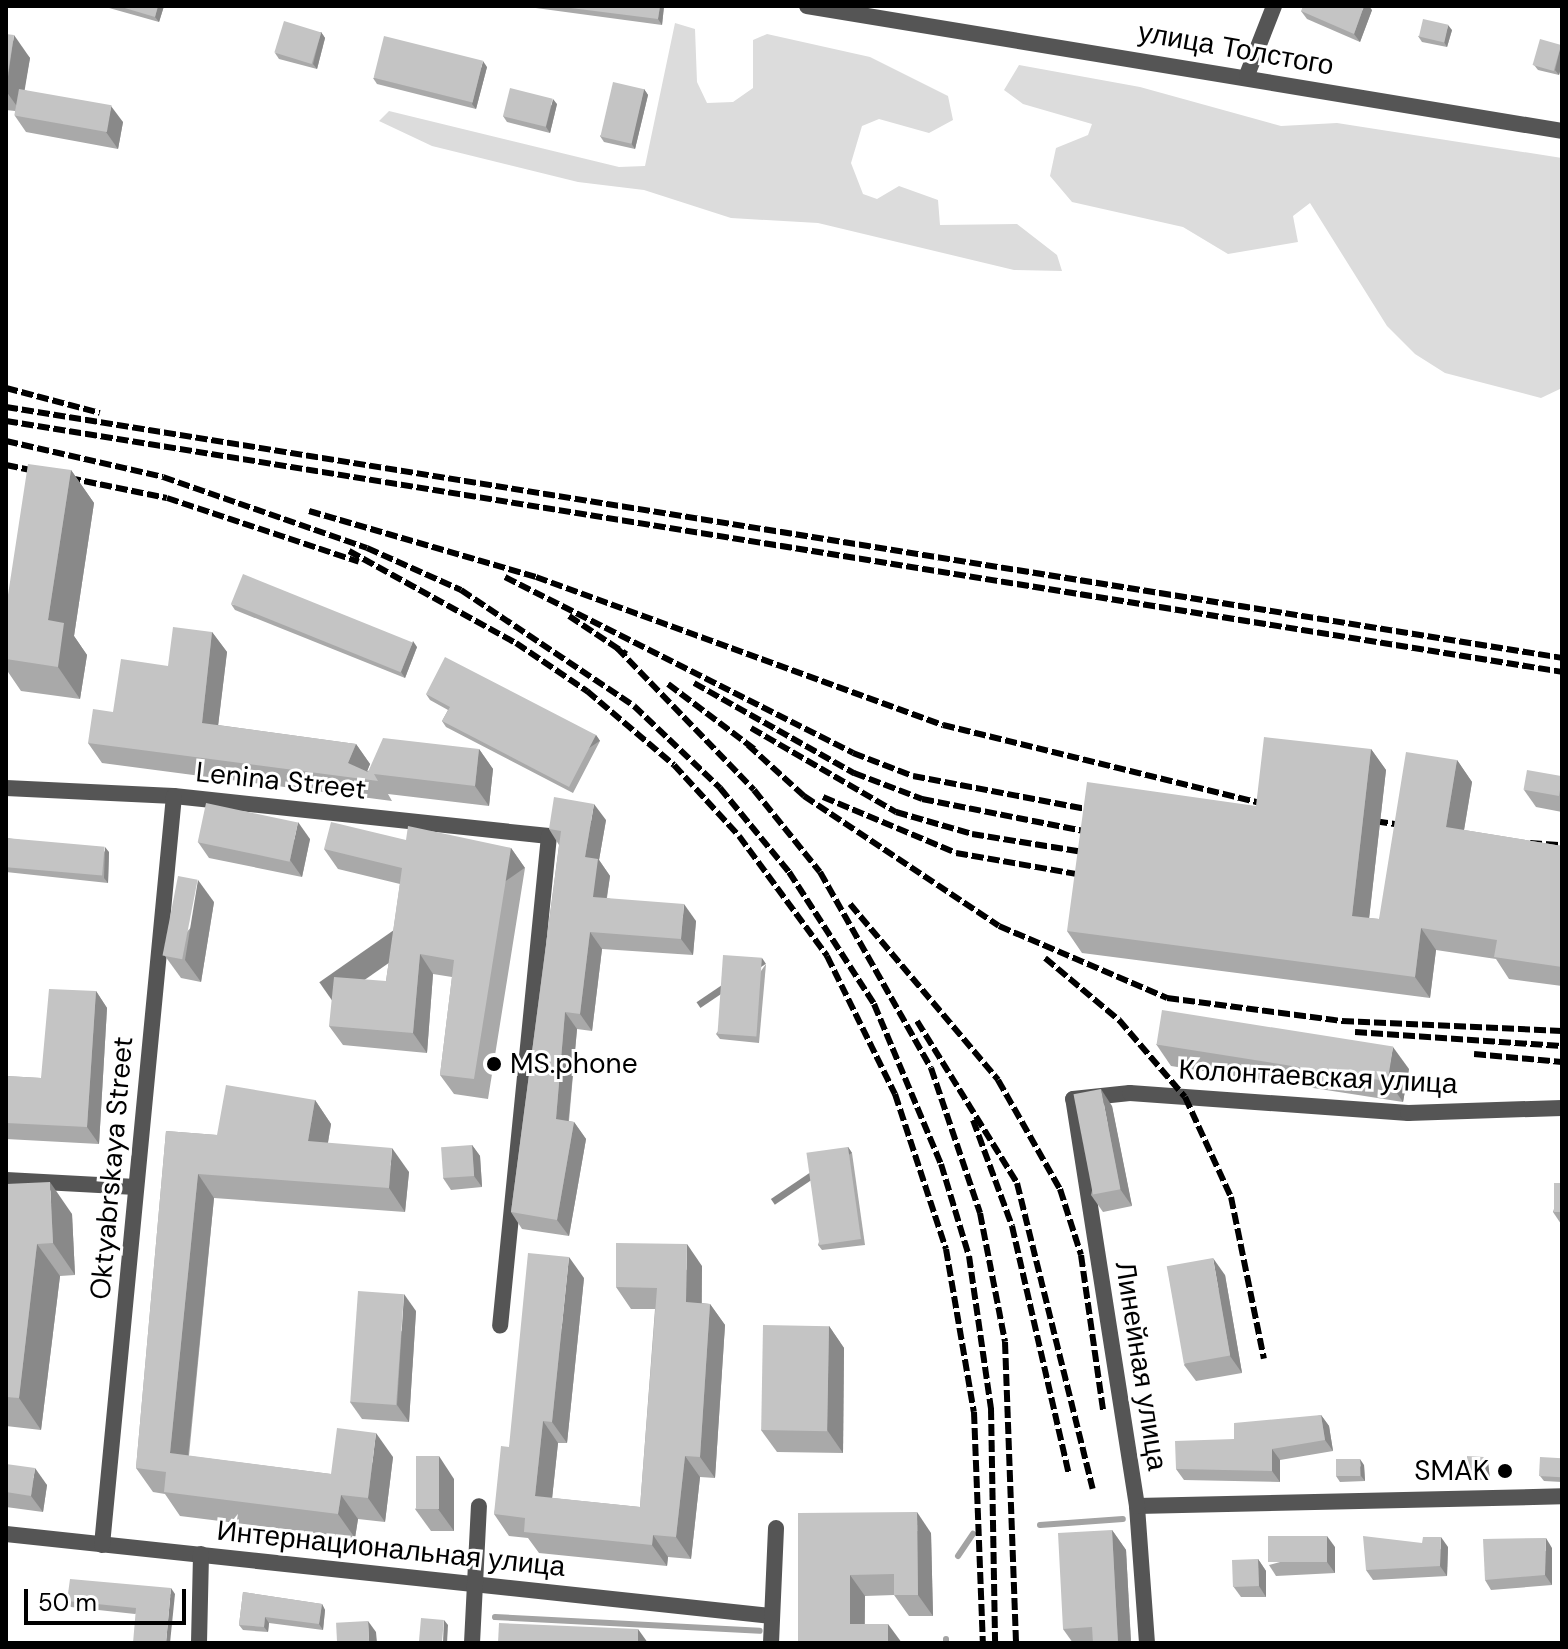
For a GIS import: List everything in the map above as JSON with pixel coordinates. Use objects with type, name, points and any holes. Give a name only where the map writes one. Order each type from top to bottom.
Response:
[{"type":"street","name":"улица Толстого","points":[[807,6],[1247,75],[1562,131]]},
{"type":"street","points":[[1247,75],[1274,6]]},
{"type":"street","name":"Lenina Street","points":[[6,788],[174,796],[549,836],[500,1326]]},
{"type":"street","name":"Oktyabrskaya Street","points":[[102,1545],[174,796]]},
{"type":"street","name":"Колонтаевская улица","points":[[1073,1099],[1130,1093],[1408,1113],[1562,1108]]},
{"type":"street","name":"Линейная улица","points":[[1073,1099],[1137,1506],[1147,1643]]},
{"type":"street","points":[[6,1180],[136,1187]]},
{"type":"street","points":[[1137,1506],[1562,1496]]},
{"type":"street","points":[[472,1643],[472,1583],[479,1506]]},
{"type":"street","points":[[771,1643],[776,1528]]},
{"type":"street","name":"Интернациональная улица","points":[[6,1534],[771,1616]]},
{"type":"street","points":[[199,1643],[201,1554]]},
{"type":"shaded area","points":[[675,23],[695,29],[697,82],[707,103],[733,102],[753,88],[753,40],[767,34],[870,57],[948,96],[953,120],[929,133],[879,119],[862,126],[851,163],[863,194],[877,199],[899,186],[938,200],[940,225],[1017,224],[1057,255],[1062,271],[1014,270],[818,223],[731,218],[644,190],[578,182],[432,146],[379,121],[389,111],[619,167],[645,166]]},
{"type":"shaded area","points":[[1019,65],[1140,87],[1281,126],[1337,123],[1562,158],[1562,388],[1541,398],[1445,373],[1415,354],[1387,326],[1310,203],[1293,216],[1298,242],[1228,254],[1183,227],[1072,202],[1050,176],[1056,148],[1088,135],[1092,124],[1023,104],[1004,90]]},
{"type":"building","points":[[118,6],[158,6],[155,17]]},
{"type":"building","points":[[555,6],[660,6],[658,19]]},
{"type":"building","points":[[1303,6],[1364,6],[1354,34],[1301,11]]},
{"type":"building","points":[[1423,19],[1448,25],[1444,42],[1419,37]]},
{"type":"building","points":[[284,21],[321,32],[312,64],[274,53]]},
{"type":"building","points":[[6,34],[14,35],[6,85]]},
{"type":"building","points":[[384,36],[483,61],[473,102],[374,78]]},
{"type":"building","points":[[1540,39],[1561,45],[1554,71],[1533,65]]},
{"type":"building","points":[[613,82],[644,89],[632,144],[600,137]]},
{"type":"building","points":[[510,88],[553,99],[546,127],[503,116]]},
{"type":"building","points":[[19,89],[112,105],[107,132],[14,116]]},
{"type":"building","points":[[28,464],[71,470],[48,620],[64,623],[58,667],[6,659],[6,608]]},
{"type":"building","points":[[243,574],[413,643],[401,672],[231,604]]},
{"type":"building","points":[[173,627],[212,632],[202,723],[356,744],[348,763],[368,772],[383,738],[479,749],[475,786],[374,774],[378,781],[88,743],[93,709],[113,712],[121,659],[168,666]]},
{"type":"building","points":[[445,657],[596,735],[569,787],[442,721],[450,707],[426,694]]},
{"type":"building","points":[[1264,737],[1371,749],[1352,916],[1379,919],[1406,752],[1457,760],[1446,827],[1562,846],[1562,967],[1494,957],[1497,940],[1421,928],[1415,977],[1067,931],[1087,782],[1256,806]]},
{"type":"building","points":[[1527,770],[1562,776],[1559,796],[1524,790]]},
{"type":"building","points":[[554,797],[594,804],[585,857],[598,859],[593,897],[684,904],[681,939],[590,932],[580,1014],[565,1012],[556,1119],[574,1122],[557,1220],[511,1212],[561,831],[549,829]]},
{"type":"building","points":[[206,803],[298,823],[290,862],[198,842]]},
{"type":"building","points":[[331,822],[406,840],[408,826],[511,848],[474,1079],[440,1075],[454,960],[420,954],[413,1033],[329,1026],[334,977],[386,981],[402,868],[324,849]]},
{"type":"building","points":[[6,838],[105,847],[102,876],[6,867]]},
{"type":"building","points":[[178,876],[198,880],[182,959],[163,956]]},
{"type":"building","points":[[723,955],[762,958],[756,1037],[717,1034]]},
{"type":"building","points":[[49,989],[96,991],[87,1127],[6,1123],[6,1076],[41,1078]]},
{"type":"building","points":[[1162,1010],[1393,1047],[1388,1081],[1157,1045]]},
{"type":"building","points":[[226,1085],[315,1100],[308,1141],[392,1148],[389,1188],[198,1174],[170,1453],[331,1474],[337,1428],[376,1433],[368,1498],[341,1495],[338,1514],[164,1492],[166,1472],[136,1468],[166,1131],[217,1135]]},
{"type":"building","points":[[1101,1089],[1120,1189],[1093,1194],[1074,1094]]},
{"type":"building","points":[[472,1145],[474,1176],[443,1178],[441,1147]]},
{"type":"building","points":[[848,1147],[861,1239],[819,1245],[806,1153]]},
{"type":"building","points":[[50,1182],[53,1243],[37,1244],[19,1398],[6,1397],[6,1184]]},
{"type":"building","points":[[1554,1183],[1562,1183],[1562,1212],[1554,1212]]},
{"type":"building","points":[[616,1243],[687,1244],[686,1302],[710,1304],[700,1457],[685,1456],[676,1537],[653,1535],[652,1545],[524,1532],[525,1518],[494,1514],[501,1446],[509,1447],[528,1253],[569,1257],[552,1422],[543,1421],[535,1496],[640,1507],[657,1288],[616,1287]]},
{"type":"building","points":[[1213,1258],[1230,1355],[1184,1364],[1167,1266]]},
{"type":"building","points":[[358,1291],[404,1294],[396,1405],[350,1402]]},
{"type":"building","points":[[763,1325],[829,1326],[827,1431],[761,1430]]},
{"type":"building","points":[[1321,1415],[1325,1440],[1272,1449],[1272,1471],[1176,1469],[1175,1441],[1234,1439],[1234,1423]]},
{"type":"building","points":[[416,1456],[439,1456],[439,1509],[416,1509]]},
{"type":"building","points":[[1467,1456],[1484,1457],[1486,1474],[1467,1474]]},
{"type":"building","points":[[1540,1457],[1562,1458],[1561,1477],[1539,1476]]},
{"type":"building","points":[[1336,1459],[1360,1459],[1360,1476],[1336,1476]]},
{"type":"building","points":[[6,1464],[35,1468],[31,1496],[6,1492]]},
{"type":"building","points":[[917,1512],[918,1595],[894,1595],[894,1574],[850,1575],[850,1624],[888,1624],[888,1643],[798,1643],[798,1513]]},
{"type":"building","points":[[1112,1530],[1118,1643],[1093,1643],[1092,1627],[1063,1629],[1058,1533]]},
{"type":"building","points":[[1268,1536],[1327,1536],[1327,1562],[1268,1562]]},
{"type":"building","points":[[1363,1536],[1422,1543],[1423,1537],[1441,1537],[1440,1566],[1366,1570]]},
{"type":"building","points":[[1546,1538],[1545,1575],[1485,1580],[1483,1539]]},
{"type":"building","points":[[1258,1559],[1259,1586],[1233,1587],[1232,1560]]},
{"type":"building","points":[[70,1579],[171,1588],[166,1643],[133,1643],[136,1608],[67,1601]]},
{"type":"building","points":[[243,1592],[322,1604],[319,1624],[265,1617],[264,1627],[239,1625]]},
{"type":"building","points":[[421,1618],[444,1620],[442,1643],[419,1643]]},
{"type":"building","points":[[368,1621],[369,1643],[337,1643],[336,1623]]},
{"type":"building","points":[[499,1623],[638,1629],[638,1643],[498,1643]]},
{"type":"waterway","points":[[1040,1525],[1123,1519]]},
{"type":"waterway","points":[[958,1556],[973,1534]]},
{"type":"waterway","points":[[495,1617],[760,1631]]},
{"type":"railway","points":[[6,388],[100,413]]},
{"type":"railway","points":[[6,407],[1562,658]]},
{"type":"railway","points":[[6,421],[1562,672]]},
{"type":"railway","points":[[6,441],[163,477],[367,548],[461,590],[634,706],[720,788],[789,872],[874,1004],[941,1164],[969,1256],[991,1408],[995,1643]]},
{"type":"railway","points":[[6,465],[167,498],[359,562]]},
{"type":"railway","points":[[309,511],[536,577],[943,725],[1277,807]]},
{"type":"railway","points":[[349,551],[516,643],[587,691],[674,765],[739,836],[827,956],[895,1094],[946,1249],[974,1412],[983,1643]]},
{"type":"railway","points":[[505,577],[853,753],[913,776],[1102,812]]},
{"type":"railway","points":[[569,616],[626,654]]},
{"type":"railway","points":[[617,648],[754,790],[820,872],[931,1068],[980,1213],[1005,1342],[1016,1643]]},
{"type":"railway","points":[[694,683],[854,773],[922,799],[1098,834]]},
{"type":"railway","points":[[668,684],[757,751]]},
{"type":"railway","points":[[751,728],[896,812],[972,834],[1095,854]]},
{"type":"railway","points":[[748,745],[804,796],[999,926],[1167,998],[1342,1021],[1562,1031]]},
{"type":"railway","points":[[823,797],[956,853],[1093,877]]},
{"type":"railway","points":[[1360,819],[1415,827]]},
{"type":"railway","points":[[1530,843],[1562,845]]},
{"type":"railway","points":[[850,904],[998,1080],[1060,1189],[1081,1255],[1103,1410]]},
{"type":"railway","points":[[1045,958],[1119,1020],[1185,1097],[1231,1197],[1264,1359]]},
{"type":"railway","points":[[917,1021],[1017,1183],[1093,1489]]},
{"type":"railway","points":[[1355,1032],[1562,1046]]},
{"type":"railway","points":[[1474,1054],[1562,1062]]},
{"type":"railway","points":[[973,1120],[1012,1226],[1069,1474]]},
{"type":"place","name":"MS.phone","points":[[494,1064]]},
{"type":"place","name":"SMAK","points":[[1505,1471]]}]
